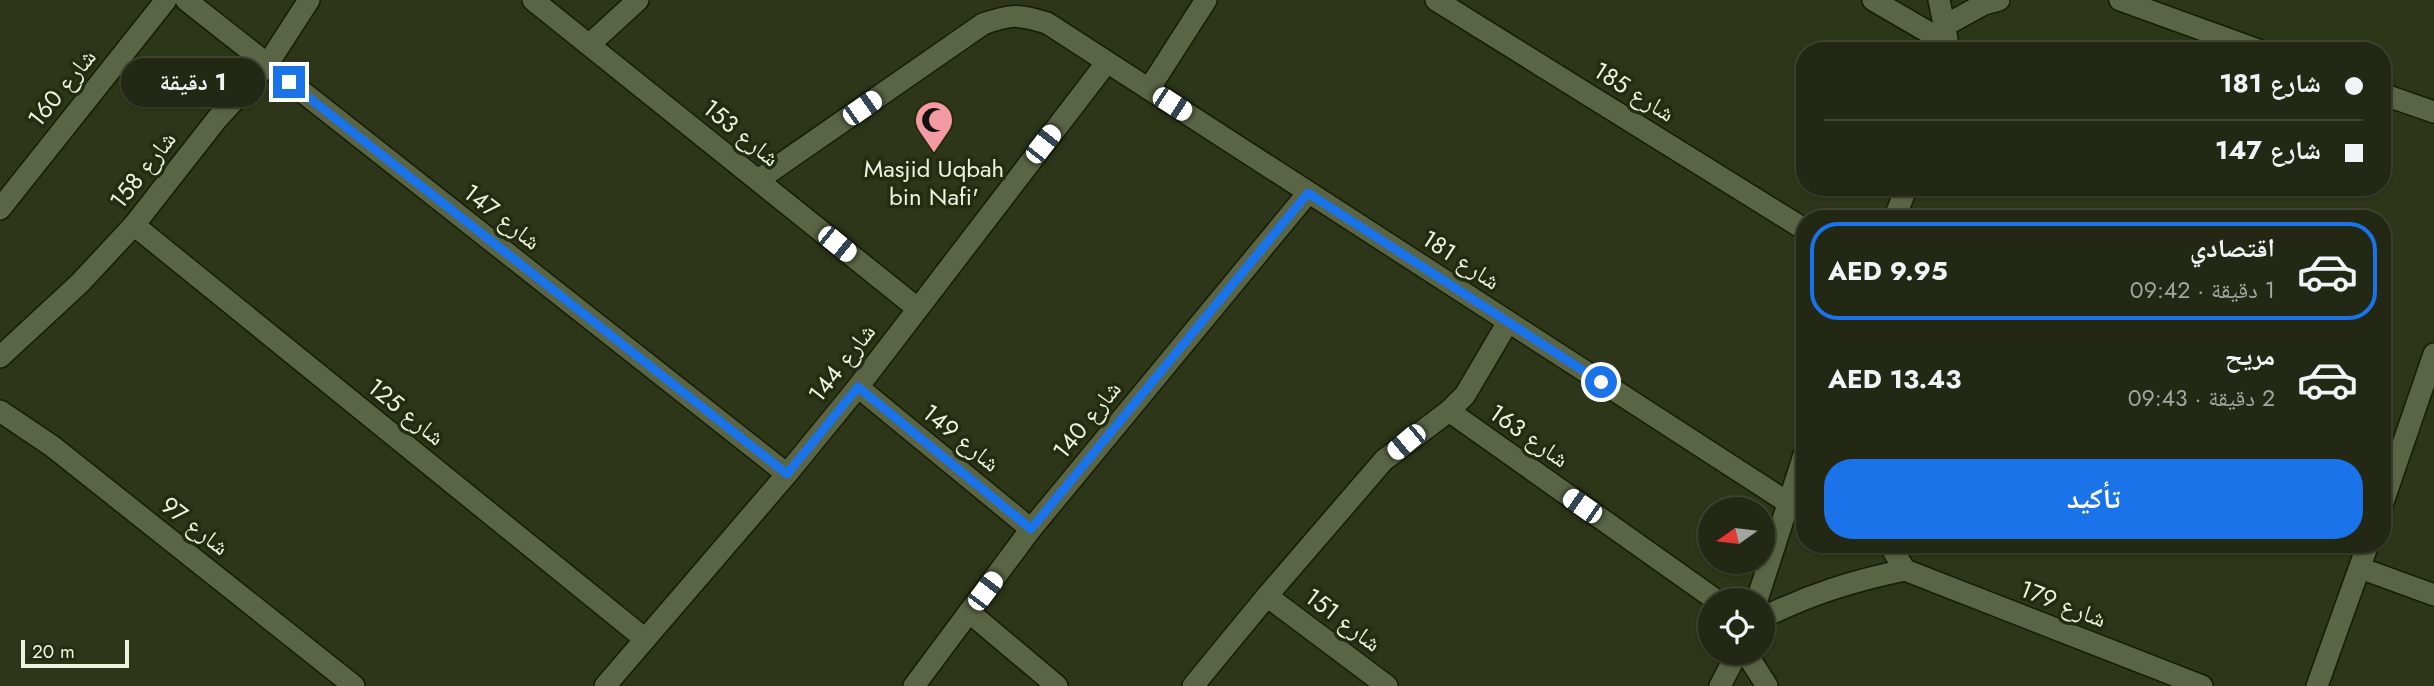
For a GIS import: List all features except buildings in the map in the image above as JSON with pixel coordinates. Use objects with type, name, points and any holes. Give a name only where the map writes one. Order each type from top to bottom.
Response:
[{"type":"street","name":"شارع 160","points":[[0,209],[166,0]]},
{"type":"street","name":"شارع 147","points":[[186,0],[787,474]]},
{"type":"street","name":"شارع 158","points":[[0,357],[80,283],[134,225],[217,119],[267,65],[309,0]]},
{"type":"street","name":"شارع 153","points":[[533,0],[917,308]]},
{"type":"street","points":[[589,45],[638,0]]},
{"type":"street","points":[[1150,89],[1206,0]]},
{"type":"street","name":"شارع 185","points":[[1436,0],[1796,224]]},
{"type":"street","points":[[1874,0],[1946,40]]},
{"type":"street","points":[[1939,0],[1946,40]]},
{"type":"street","points":[[1946,40],[1984,5],[2000,0]]},
{"type":"street","points":[[2120,0],[2236,42]]},
{"type":"street","name":"شارع 181","points":[[758,180],[965,35],[983,24],[1003,17],[1023,15],[1047,23],[1787,502]]},
{"type":"street","name":"شارع 144","points":[[605,686],[858,387],[1107,62]]},
{"type":"street","points":[[2391,97],[2434,113]]},
{"type":"street","name":"شارع 140","points":[[914,686],[1031,529],[1308,193]]},
{"type":"street","name":"شارع 125","points":[[134,225],[645,639]]},
{"type":"street","points":[[1193,686],[1384,460],[1449,411],[1465,395],[1478,378],[1508,322]]},
{"type":"street","points":[[2391,479],[2434,354]]},
{"type":"street","name":"شارع 149","points":[[858,387],[1031,529]]},
{"type":"street","name":"شارع 97","points":[[0,411],[52,446],[354,686]]},
{"type":"street","name":"شارع 163","points":[[1449,411],[1699,588]]},
{"type":"street","points":[[1761,588],[1796,477]]},
{"type":"street","points":[[1775,612],[1799,600],[1851,582],[1905,570],[1895,553]]},
{"type":"street","points":[[2317,686],[2365,553]]},
{"type":"street","points":[[2360,568],[2434,595]]},
{"type":"street","name":"شارع 179","points":[[1905,570],[2202,686]]},
{"type":"street","name":"شارع 151","points":[[1267,596],[1387,686]]},
{"type":"street","points":[[969,612],[1057,686]]},
{"type":"street","points":[[1720,686],[1731,665]]},
{"type":"street","points":[[1754,665],[1767,686]]},
{"type":"place","name":"Masjid Uqbah bin Nafi'","points":[[934,154]]},
{"type":"route","points":[[289,82],[787,474],[858,387],[1031,529],[1308,193],[1601,382]]}]
